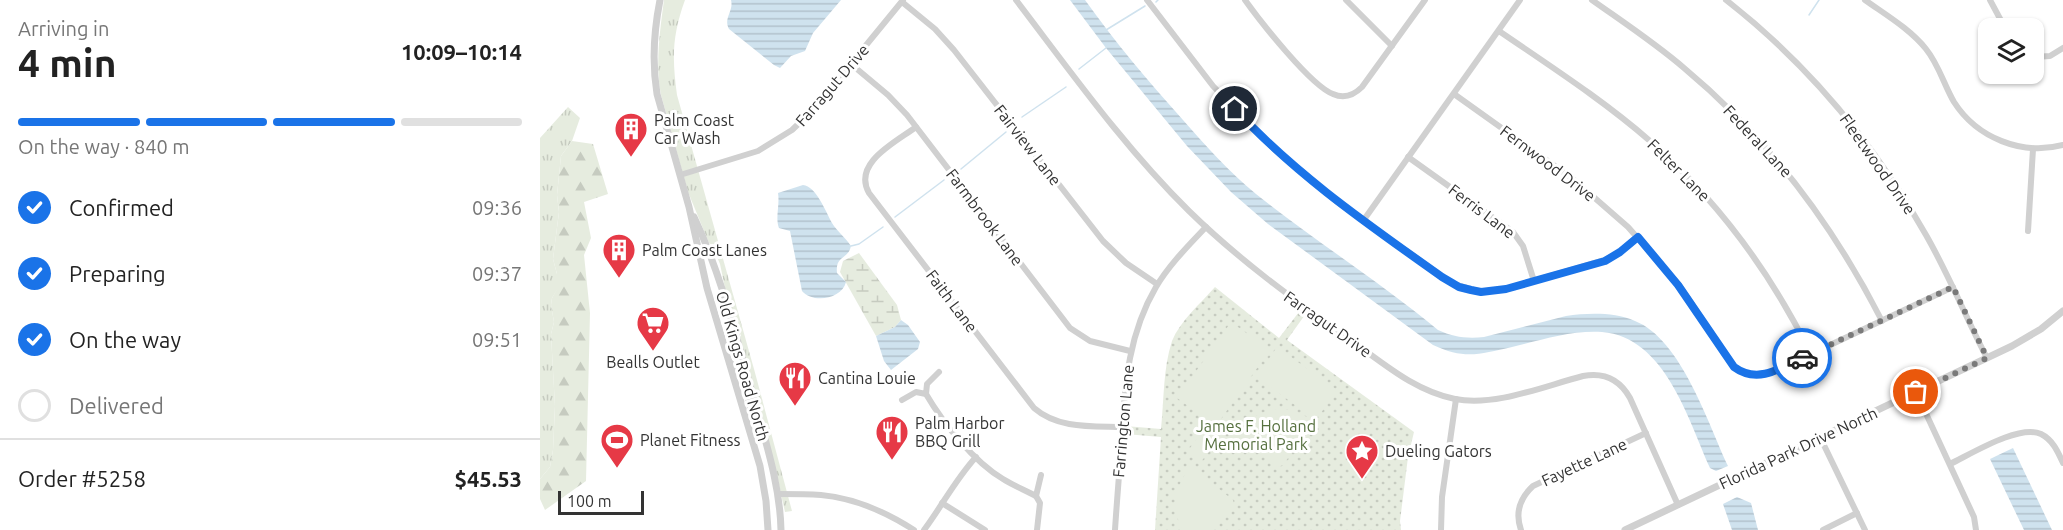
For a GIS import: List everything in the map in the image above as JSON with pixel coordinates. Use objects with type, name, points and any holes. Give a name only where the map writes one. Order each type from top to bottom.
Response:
[{"type":"street","name":"Old Kings Road North","points":[[660,0],[655,38],[654,77],[659,103],[689,207],[707,288],[761,474],[768,530]]},
{"type":"street","name":"Farragut Drive","points":[[1016,0],[1127,144],[1170,192],[1206,227],[1276,287],[1409,381],[1432,393],[1456,399],[1493,399],[1583,376],[1604,376],[1615,380],[1625,390],[1678,505]]},
{"type":"street","points":[[1146,0],[1202,72],[1248,123],[1302,174],[1363,221],[1459,287],[1476,291],[1493,291],[1534,281],[1605,261],[1638,237]]},
{"type":"street","points":[[1245,0],[1292,56],[1320,85],[1336,96],[1350,95],[1360,90],[1425,0]]},
{"type":"street","points":[[1346,0],[1392,46]]},
{"type":"street","points":[[1363,221],[1520,0]]},
{"type":"street","name":"Federal Lane","points":[[1592,0],[1685,68],[1768,148],[1798,184],[1830,229],[1882,321]]},
{"type":"street","name":"Fleetwood Drive","points":[[1726,0],[1802,68],[1855,129],[1906,201],[1953,287],[1987,358]]},
{"type":"street","points":[[1865,0],[1909,31],[1922,44],[1934,61],[1954,101],[1972,123],[1982,131],[2002,141],[2033,149],[2063,145]]},
{"type":"street","points":[[1990,0],[2000,18]]},
{"type":"street","name":"Farragut Drive","points":[[680,175],[744,157],[783,137],[813,110],[903,1]]},
{"type":"street","name":"Fairview Lane","points":[[903,1],[935,29],[954,50],[1102,241],[1126,263],[1157,284]]},
{"type":"street","name":"Felter Lane","points":[[1499,30],[1625,121],[1688,177],[1721,213],[1752,254],[1788,309],[1811,354]]},
{"type":"street","points":[[2044,56],[2050,56],[2063,48]]},
{"type":"street","name":"Farmbrook Lane","points":[[851,64],[888,95],[916,127],[1070,328],[1086,340],[1130,351]]},
{"type":"street","name":"Fernwood Drive","points":[[1454,94],[1573,179],[1638,237],[1684,293],[1730,364],[1741,372],[1755,375],[1769,374],[1811,354]]},
{"type":"street","name":"Faith Lane","points":[[916,127],[868,165],[864,179],[869,194],[1026,399],[1037,410],[1050,419],[1066,424],[1122,428]]},
{"type":"street","points":[[2028,231],[2033,149]]},
{"type":"street","name":"Ferris Lane","points":[[1408,158],[1513,232],[1523,246],[1534,281]]},
{"type":"street","name":"Old Kings Road North","points":[[689,207],[711,255],[761,427],[779,494],[781,530]]},
{"type":"street","name":"Farrington Lane","points":[[1115,530],[1124,390],[1130,351],[1140,318],[1157,284],[1206,227]]},
{"type":"street","points":[[1811,354],[1953,287]]},
{"type":"street","name":"Florida Park Drive North","points":[[1625,530],[1634,528],[2022,341],[2063,311]]},
{"type":"street","points":[[730,363],[742,373],[754,421],[761,427]]},
{"type":"street","points":[[939,372],[927,384],[926,394],[942,420],[976,457],[1003,479],[1036,496],[1040,503],[1038,530]]},
{"type":"street","points":[[902,400],[916,392],[926,394]]},
{"type":"street","points":[[1916,392],[1974,518],[1976,530]]},
{"type":"street","points":[[1441,530],[1442,497],[1456,399]]},
{"type":"street","points":[[1950,464],[2013,435],[2030,431],[2043,435],[2050,441],[2063,464]]},
{"type":"street","name":"Fayette Lane","points":[[1521,530],[1518,518],[1519,508],[1533,486],[1646,433]]},
{"type":"street","points":[[1820,437],[1865,530]]},
{"type":"street","points":[[924,530],[956,480],[976,457]]},
{"type":"street","points":[[1036,496],[1041,475]]},
{"type":"street","points":[[779,494],[822,495],[854,502],[887,514],[914,530]]},
{"type":"street","points":[[942,503],[984,530]]},
{"type":"street","points":[[1823,530],[1857,513]]},
{"type":"green space","points":[[664,0],[685,0],[674,47],[677,95],[792,511],[785,512],[739,337],[741,336],[725,288],[720,264],[688,192],[661,95],[658,60]]},
{"type":"green space","points":[[568,107],[580,118],[572,141],[561,156],[557,195],[559,212],[553,259],[557,274],[557,290],[551,305],[554,322],[551,334],[555,406],[553,450],[550,467],[540,479],[540,138]]},
{"type":"green space","points":[[572,141],[593,144],[608,194],[584,202],[591,238],[584,255],[590,313],[586,481],[545,510],[540,499],[540,479],[550,467],[553,450],[555,407],[551,334],[554,322],[551,305],[557,289],[557,274],[553,259],[559,212],[557,195],[561,156]]},
{"type":"green space","points":[[859,253],[897,305],[901,320],[895,327],[876,336],[840,272],[843,261]]},
{"type":"green space","name":"James F. Holland Memorial Park","points":[[1215,287],[1279,338],[1302,308],[1307,312],[1287,340],[1414,432],[1408,457],[1400,521],[1401,530],[1155,530],[1161,437],[1125,434],[1125,426],[1161,429],[1165,373],[1172,341],[1185,319]]},
{"type":"green space","points":[[1231,322],[1270,350],[1216,426],[1177,398]]},
{"type":"green space","points":[[1277,347],[1337,390],[1316,420],[1256,377]]},
{"type":"green space","points":[[1271,409],[1293,410],[1315,421],[1283,465],[1278,467],[1234,435],[1251,418]]},
{"type":"green space","points":[[1206,426],[1220,436],[1201,462],[1187,452]]},
{"type":"green space","points":[[1190,466],[1233,500],[1234,504],[1213,530],[1183,530],[1179,522],[1175,505],[1176,497]]},
{"type":"water","points":[[731,0],[841,0],[813,33],[805,51],[791,56],[780,68],[729,29],[727,21]]},
{"type":"water","points":[[1070,0],[1085,0],[1157,91],[1246,186],[1438,330],[1460,337],[1484,337],[1566,316],[1592,314],[1627,318],[1651,331],[1666,345],[1691,384],[1728,466],[1716,471],[1710,468],[1683,405],[1658,364],[1642,348],[1624,337],[1602,332],[1579,333],[1472,354],[1454,353],[1433,345],[1268,224],[1231,192],[1187,146],[1106,48]]},
{"type":"water","points":[[803,185],[808,186],[816,195],[832,223],[851,246],[837,267],[837,273],[846,282],[839,292],[827,298],[813,297],[802,291],[790,231],[779,228],[778,224],[778,193]]},
{"type":"water","points":[[901,320],[908,325],[920,342],[918,349],[891,370],[884,361],[876,336],[895,327]]},
{"type":"water","points":[[2013,448],[2052,530],[2024,530],[1990,459]]},
{"type":"water","points":[[1737,497],[1751,503],[1758,530],[1732,530],[1723,504]]},
{"type":"waterway","points":[[1809,15],[1819,0]]},
{"type":"waterway","points":[[1106,30],[1145,6]]},
{"type":"waterway","points":[[1079,69],[1106,48]]},
{"type":"waterway","points":[[1022,117],[1066,87]]},
{"type":"waterway","points":[[961,169],[1006,132]]},
{"type":"waterway","points":[[895,217],[944,180]]},
{"type":"waterway","points":[[851,246],[859,244],[883,227]]},
{"type":"way so far","points":[[1802,358],[1953,287],[1987,358],[1916,392]]},
{"type":"place","name":"Palm Coast Car Wash","points":[[631,158]]},
{"type":"place","name":"Palm Coast Lanes","points":[[619,279]]},
{"type":"place","name":"Bealls Outlet","points":[[653,352]]},
{"type":"place","name":"Cantina Louie","points":[[795,407]]},
{"type":"place","name":"Palm Harbor BBQ Grill","points":[[892,461]]},
{"type":"place","name":"Planet Fitness","points":[[617,469]]},
{"type":"place","name":"Dueling Gators","points":[[1362,480]]},
{"type":"route","points":[[1235,109],[1275,150],[1327,195],[1459,287],[1481,292],[1493,291],[1592,265],[1616,255],[1638,237],[1678,285],[1734,367],[1748,374],[1762,375],[1769,374],[1802,358]]}]
